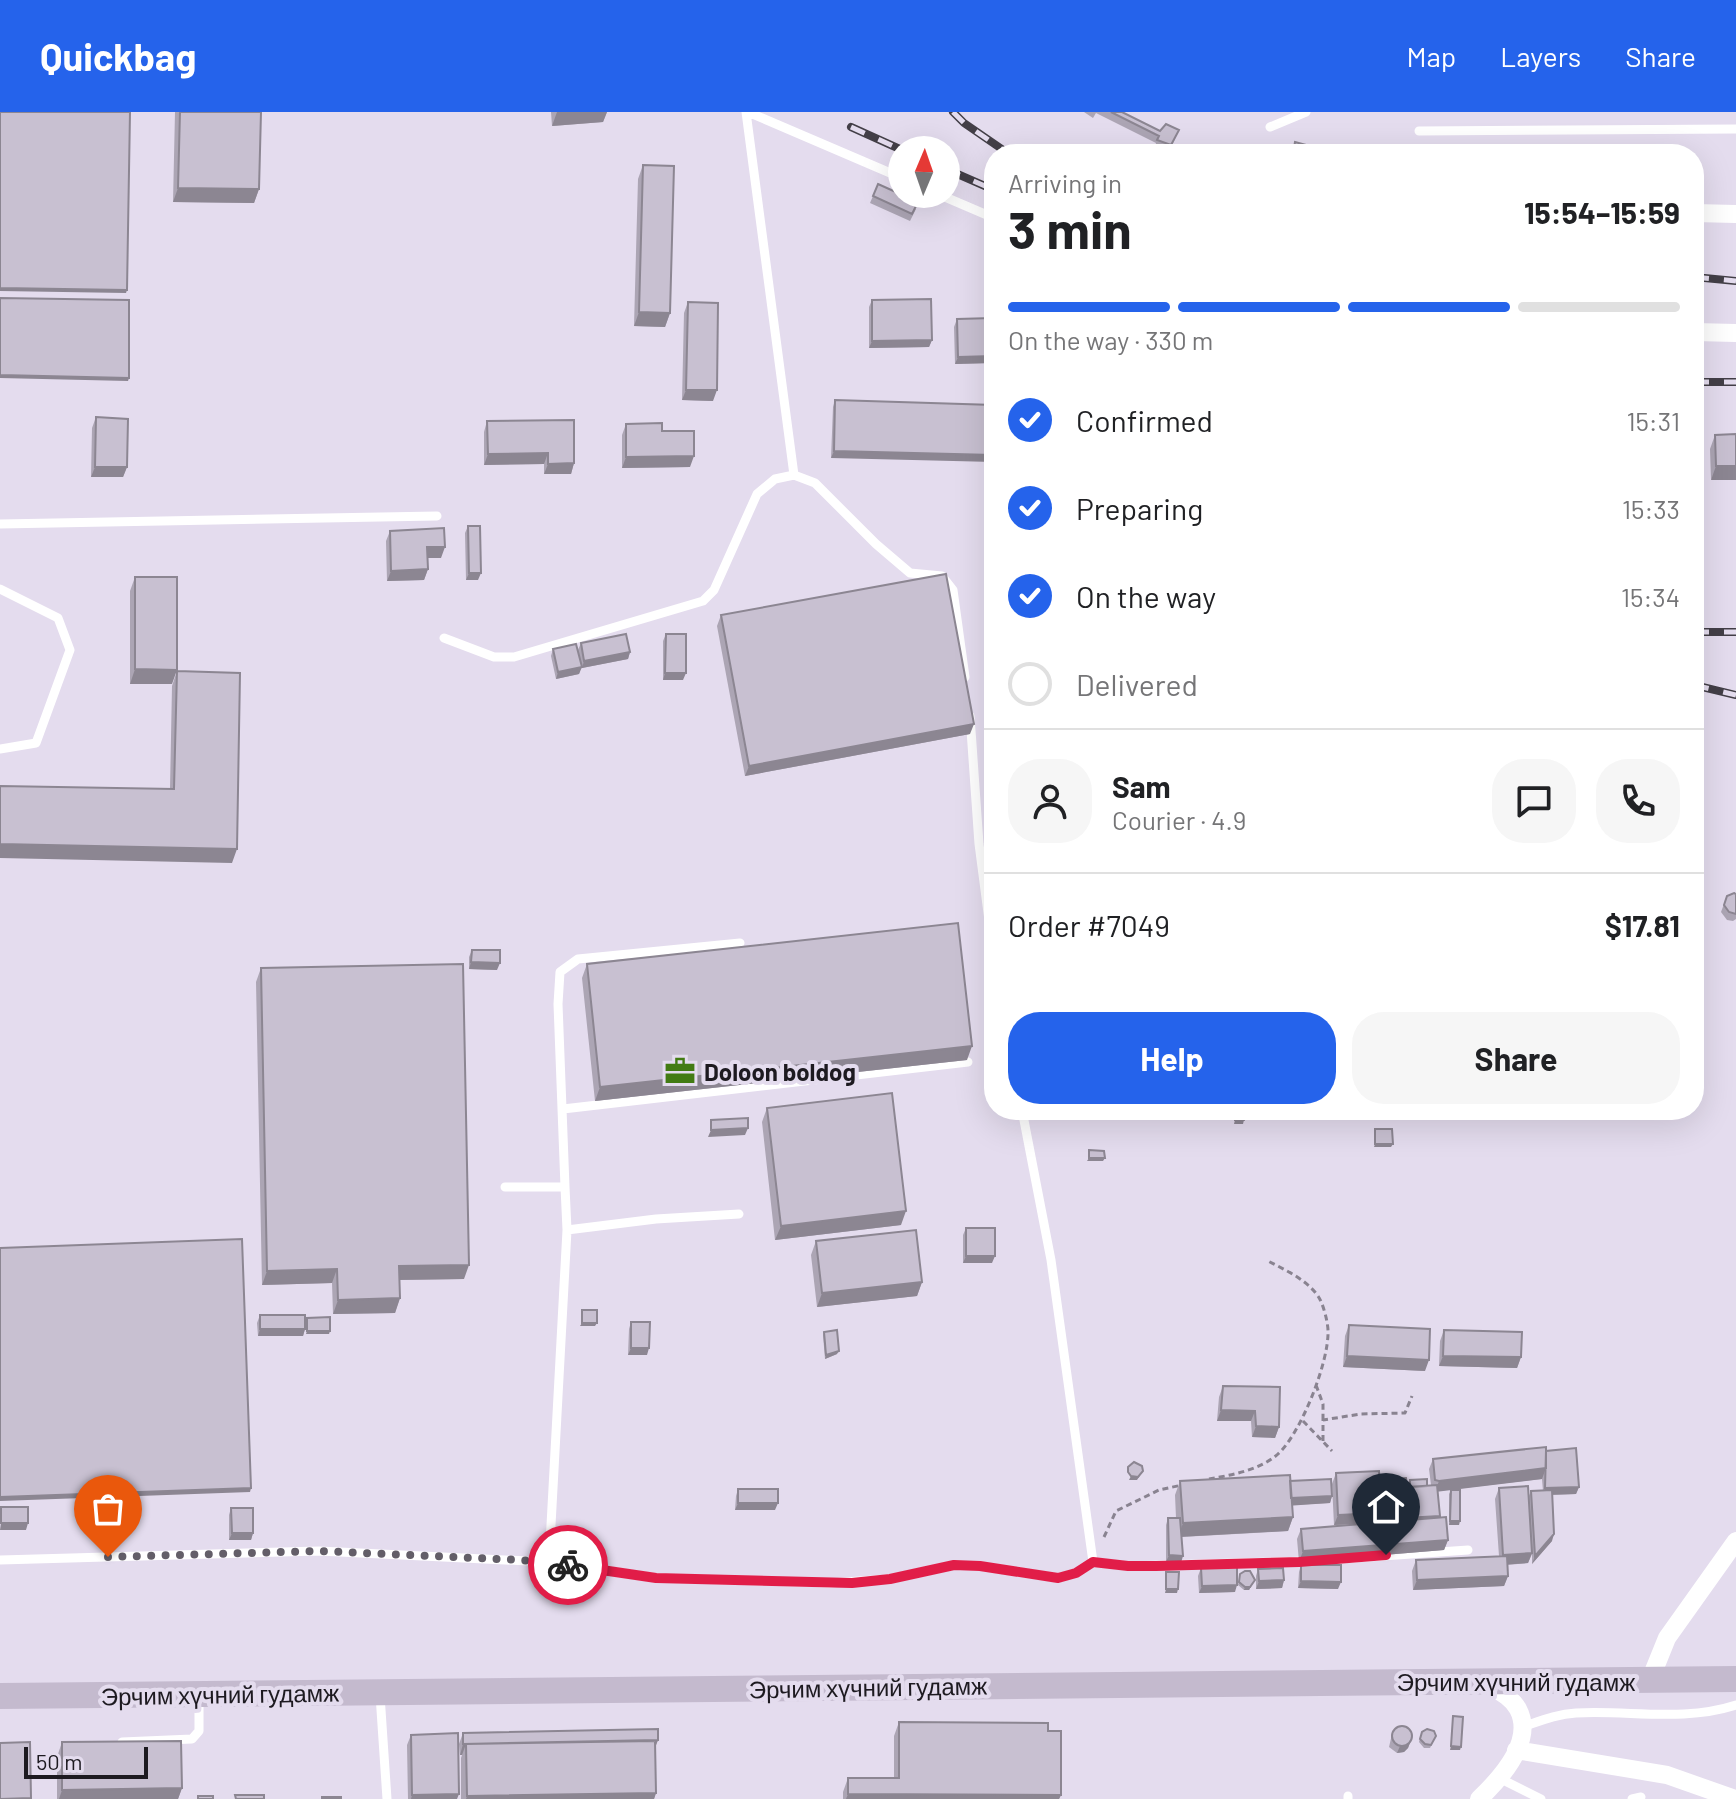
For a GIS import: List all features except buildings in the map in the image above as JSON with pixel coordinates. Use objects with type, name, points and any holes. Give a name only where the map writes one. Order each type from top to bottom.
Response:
[{"type":"main road","name":"Эрчим хүчний гудамж","points":[[0,1696],[1736,1679]]},
{"type":"street","points":[[1704,213],[1736,214]]},
{"type":"street","points":[[1704,332],[1736,333]]},
{"type":"street","points":[[1650,1680],[1667,1638],[1733,1550]]},
{"type":"street","points":[[1479,1799],[1499,1778],[1516,1750],[1522,1727],[1518,1710],[1511,1700],[1483,1681]]},
{"type":"street","points":[[1516,1750],[1667,1775],[1735,1799]]},
{"type":"lane","points":[[747,112],[888,172]]},
{"type":"lane","points":[[747,112],[794,475]]},
{"type":"lane","points":[[1270,127],[1306,112]]},
{"type":"lane","points":[[1419,131],[1736,129]]},
{"type":"lane","points":[[960,203],[984,214]]},
{"type":"lane","points":[[444,638],[494,657],[514,657],[703,601],[714,590],[757,494],[775,479],[794,475],[815,483],[910,573],[942,576],[953,590],[967,694]]},
{"type":"lane","points":[[0,524],[437,516]]},
{"type":"lane","points":[[0,589],[58,618],[70,650],[36,743],[0,749]]},
{"type":"lane","points":[[969,706],[984,882]]},
{"type":"lane","points":[[549,1562],[567,1230],[558,1004],[560,972],[578,959],[740,943]]},
{"type":"lane","points":[[563,1109],[968,1062]]},
{"type":"lane","points":[[1024,1120],[1051,1260],[1093,1562]]},
{"type":"lane","points":[[505,1187],[565,1187]]},
{"type":"lane","points":[[567,1230],[656,1219],[739,1214]]},
{"type":"lane","points":[[1328,1560],[1468,1550]]},
{"type":"lane","points":[[0,1560],[319,1551],[549,1562],[656,1578],[852,1583],[890,1579],[954,1565],[1058,1578],[1076,1573],[1093,1562],[1128,1566],[1313,1561]]},
{"type":"lane","points":[[380,1692],[387,1799]]},
{"type":"lane","points":[[109,1742],[192,1739],[199,1731],[199,1695]]},
{"type":"lane","points":[[1522,1727],[1575,1713],[1659,1715],[1707,1712],[1736,1705]]},
{"type":"lane","points":[[1499,1778],[1541,1799]]},
{"type":"path","points":[[1202,1481],[1250,1469],[1275,1457],[1291,1441],[1303,1421],[1315,1384],[1328,1330],[1319,1297],[1302,1280],[1268,1261]]},
{"type":"path","points":[[1315,1384],[1323,1404],[1323,1441]]},
{"type":"path","points":[[1323,1420],[1361,1414],[1405,1413],[1412,1396]]},
{"type":"path","points":[[1303,1421],[1332,1451]]},
{"type":"path","points":[[1100,1546],[1116,1511],[1159,1490],[1188,1484]]},
{"type":"railway","points":[[953,112],[994,144]]},
{"type":"railway","points":[[851,127],[888,144]]},
{"type":"railway","points":[[960,175],[984,186]]},
{"type":"railway","points":[[1704,278],[1736,281]]},
{"type":"railway","points":[[1704,382],[1736,382]]},
{"type":"railway","points":[[1704,632],[1736,632]]},
{"type":"railway","points":[[1704,687],[1736,695]]},
{"type":"way so far","points":[[108,1557],[319,1551],[568,1565]]},
{"type":"place","name":"Doloon boldog","points":[[680,1071]]},
{"type":"route","points":[[568,1565],[656,1578],[852,1583],[873,1582],[954,1565],[1058,1578],[1076,1573],[1093,1562],[1156,1566],[1299,1562],[1386,1555]]}]
